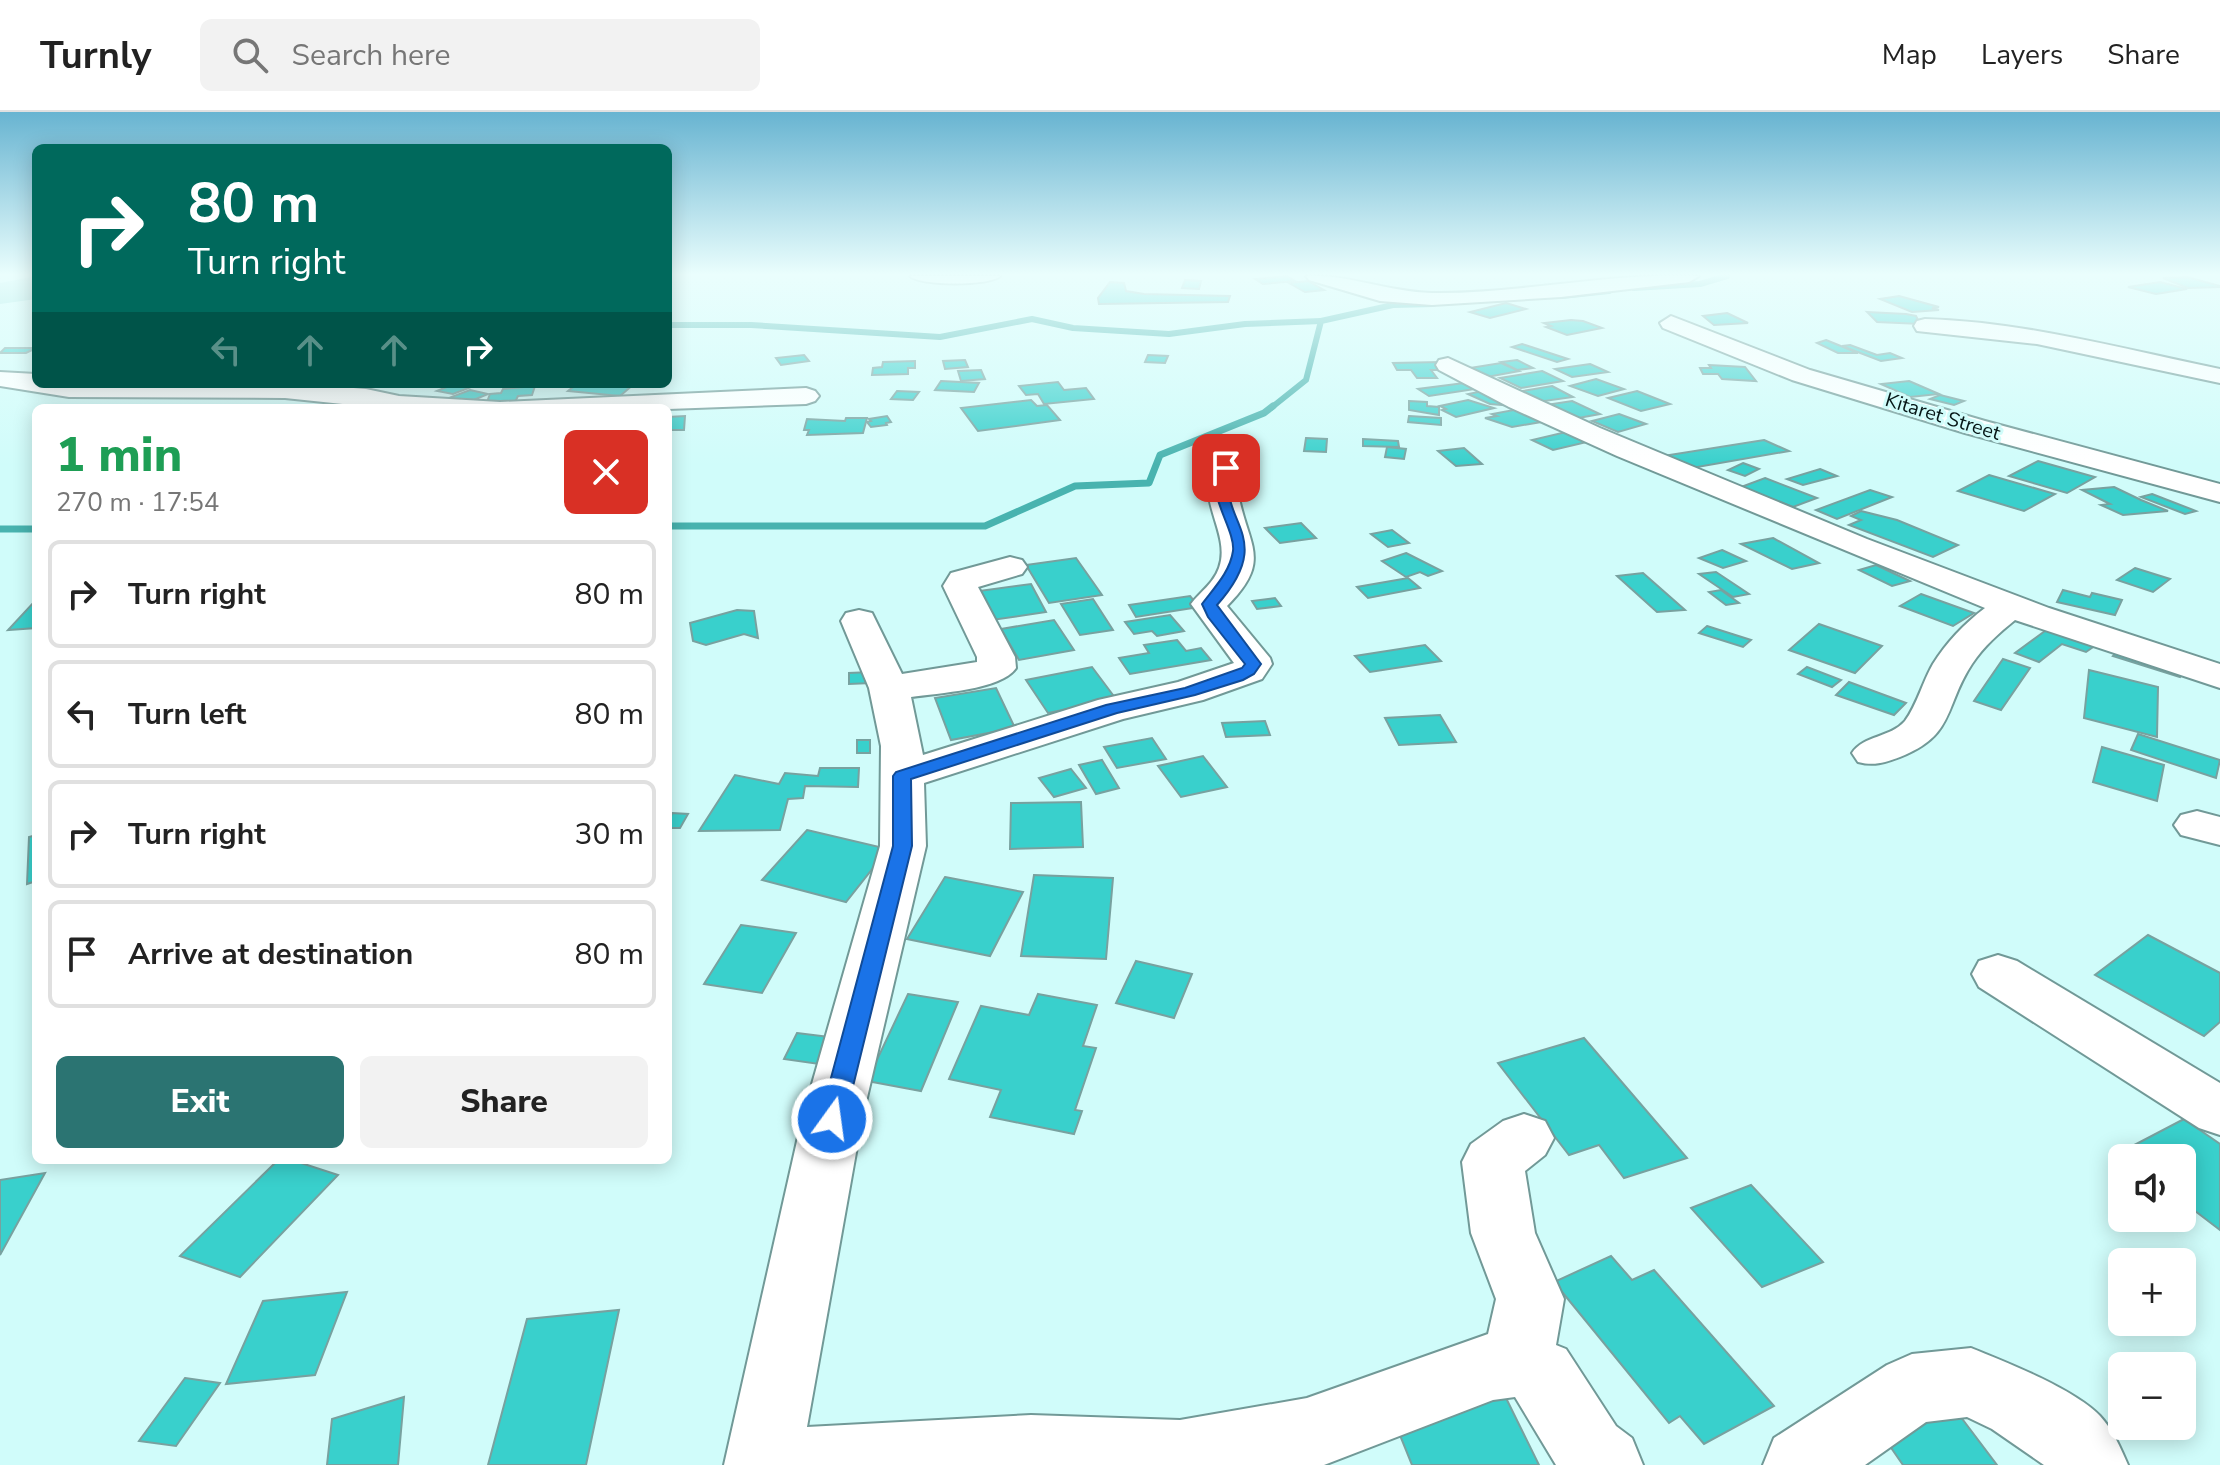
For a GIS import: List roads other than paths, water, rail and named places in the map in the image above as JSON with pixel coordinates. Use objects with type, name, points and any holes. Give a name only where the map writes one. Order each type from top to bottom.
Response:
[{"type":"street","name":"Kitaret Street","points":[[1711,339],[1801,375],[1975,427],[2220,493]]},
{"type":"street","points":[[2058,339],[2220,376]]},
{"type":"street","points":[[1448,365],[1649,460],[1878,555],[2153,656],[2220,676]]},
{"type":"street","points":[[0,379],[32,382]]},
{"type":"street","points":[[71,388],[325,392],[388,404]]},
{"type":"street","points":[[230,389],[238,388]]},
{"type":"street","points":[[651,404],[806,396]]},
{"type":"street","points":[[902,776],[1112,709],[1189,692],[1248,671],[1253,664],[1251,658],[1209,604],[1227,585],[1240,550],[1236,527],[1220,483],[1226,468]]},
{"type":"street","points":[[889,688],[978,675],[997,668],[996,657],[960,586],[963,580],[1010,567]]},
{"type":"street","points":[[1873,753],[1906,740],[1922,727],[1942,680],[1953,663],[1981,629],[2011,605]]},
{"type":"street","points":[[762,1465],[832,1119],[903,846],[902,746],[889,688],[859,621]]},
{"type":"street","points":[[1998,974],[2220,1112]]},
{"type":"street","points":[[1517,1363],[1530,1299],[1503,1233],[1493,1162],[1524,1138]]},
{"type":"street","points":[[793,1465],[1031,1452],[1180,1458],[1307,1435],[1493,1366],[1517,1363],[1541,1373],[1590,1452],[1605,1465]]},
{"type":"street","points":[[1801,1465],[1912,1389],[1971,1382],[2018,1404],[2072,1440],[2090,1465]]},
{"type":"waterway","points":[[1271,408],[1306,380],[1316,339]]},
{"type":"waterway","points":[[672,526],[985,526],[1075,486],[1149,483],[1160,455],[1264,413],[1273,406]]},
{"type":"waterway","points":[[0,529],[32,529]]}]
